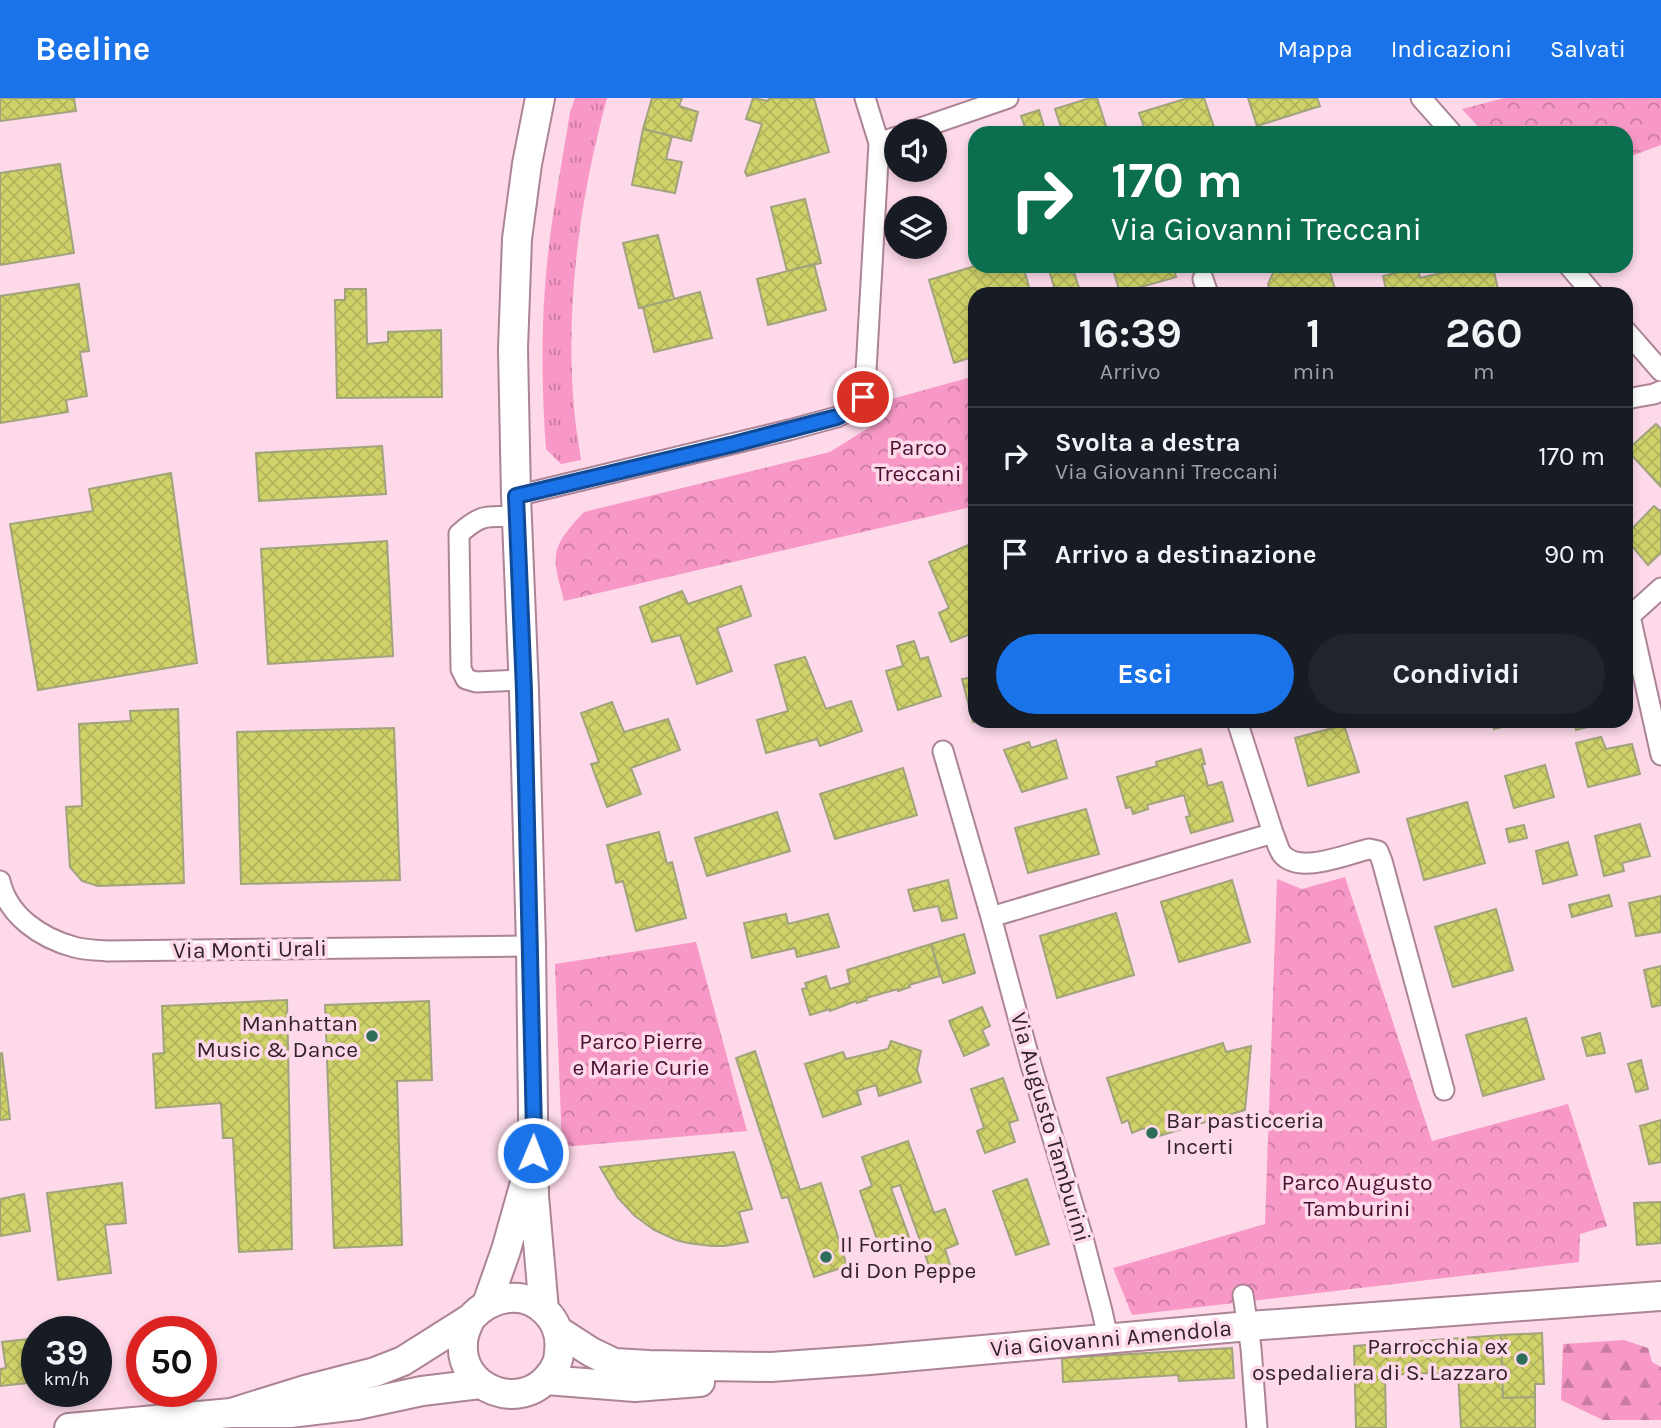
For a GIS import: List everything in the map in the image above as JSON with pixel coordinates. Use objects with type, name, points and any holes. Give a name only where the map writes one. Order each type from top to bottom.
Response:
[{"type":"main road","points":[[541,98],[527,163],[517,239],[513,349],[531,946],[534,1196],[551,1320],[560,1343],[559,1357],[546,1380]]},
{"type":"main road","points":[[480,1384],[470,1373],[464,1360],[462,1345],[465,1331],[479,1311],[506,1250],[533,1153]]},
{"type":"main road","name":"Via Giovanni Amendola","points":[[231,1413],[375,1372],[403,1361],[501,1298],[517,1298],[531,1302],[591,1352],[614,1363],[771,1367],[1249,1325],[1661,1296]]},
{"type":"main road","name":"Via Giovanni Amendola","points":[[69,1428],[231,1413],[290,1413],[357,1405],[422,1391],[480,1384],[502,1394],[515,1395],[526,1393],[546,1380],[635,1387],[702,1382],[771,1367]]},
{"type":"street","points":[[865,98],[884,134]]},
{"type":"street","points":[[947,119],[1008,98]]},
{"type":"street","points":[[1421,98],[1446,126]]},
{"type":"street","points":[[524,680],[476,682],[466,679],[461,669],[459,534],[474,520],[517,506],[837,417],[859,406],[865,388],[884,174]]},
{"type":"street","points":[[1575,273],[1588,287]]},
{"type":"street","points":[[1633,339],[1661,371]]},
{"type":"street","points":[[1633,398],[1661,391]]},
{"type":"street","points":[[1633,612],[1661,588]]},
{"type":"street","points":[[1633,629],[1661,755]]},
{"type":"street","points":[[1239,728],[1282,854],[1295,863],[1311,864],[1369,849],[1378,851],[1444,1090]]},
{"type":"street","name":"Via Augusto Tamburini","points":[[943,751],[1084,1242],[1108,1338]]},
{"type":"street","points":[[991,917],[1273,833]]},
{"type":"street","name":"Via Monti Urali","points":[[0,880],[9,904],[27,925],[54,940],[77,948],[107,951],[531,946]]},
{"type":"street","points":[[1243,1296],[1249,1325],[1257,1428]]},
{"type":"green space","points":[[575,98],[607,98],[582,212],[573,290],[572,368],[581,460],[561,464],[546,449],[543,328],[552,221],[570,112]]},
{"type":"green space","points":[[1504,98],[1661,98],[1661,145],[1633,155],[1633,126],[1478,126],[1462,109]]},
{"type":"green space","name":"Parco Treccani","points":[[968,378],[968,508],[564,601],[556,567],[557,549],[584,512],[830,452],[873,425],[888,400]]},
{"type":"green space","name":"Parco Augusto Tamburini","points":[[1345,877],[1432,1141],[1568,1104],[1607,1226],[1580,1234],[1579,1262],[1132,1315],[1113,1268],[1265,1224],[1277,879],[1302,889]]},
{"type":"green space","name":"Parco Pierre e Marie Curie","points":[[696,942],[747,1131],[562,1147],[555,964]]},
{"type":"green space","points":[[1624,1340],[1648,1348],[1652,1362],[1661,1367],[1661,1420],[1603,1420],[1561,1400],[1563,1344]]},
{"type":"building","points":[[0,98],[74,98],[76,111],[0,121]]},
{"type":"building","points":[[652,98],[682,98],[679,106],[698,112],[691,141],[643,129]]},
{"type":"building","points":[[753,98],[768,101],[769,98],[814,98],[829,152],[747,176],[745,172],[762,124],[746,119]]},
{"type":"building","points":[[1097,98],[1106,126],[1061,126],[1055,109]]},
{"type":"building","points":[[1188,98],[1204,98],[1214,126],[1144,126],[1139,113]]},
{"type":"building","points":[[1248,98],[1317,98],[1320,106],[1257,126]]},
{"type":"building","points":[[1039,110],[1044,126],[1025,126],[1021,116]]},
{"type":"building","points":[[643,129],[672,136],[666,159],[682,162],[675,193],[632,185]]},
{"type":"building","points":[[60,164],[74,253],[0,265],[0,173]]},
{"type":"building","points":[[805,199],[821,263],[787,271],[771,207]]},
{"type":"building","points":[[658,235],[674,299],[639,308],[623,243]]},
{"type":"building","points":[[814,264],[826,310],[768,325],[757,279]]},
{"type":"building","points":[[968,268],[968,273],[1025,273],[1029,287],[968,287],[968,358],[954,363],[929,280]]},
{"type":"building","points":[[1050,273],[1074,273],[1079,287],[1054,287]]},
{"type":"building","points":[[1114,273],[1175,273],[1176,277],[1141,287],[1118,287]]},
{"type":"building","points":[[1273,273],[1330,273],[1334,287],[1269,287]]},
{"type":"building","points":[[1419,273],[1420,278],[1441,273],[1494,273],[1498,287],[1385,287],[1383,276]]},
{"type":"building","points":[[79,284],[89,351],[80,352],[87,396],[66,400],[68,412],[0,423],[0,296]]},
{"type":"building","points":[[345,289],[366,289],[367,344],[388,342],[388,332],[441,330],[442,397],[337,398],[335,300],[345,300]]},
{"type":"building","points":[[700,292],[712,338],[654,352],[643,307]]},
{"type":"building","points":[[1656,424],[1661,429],[1661,487],[1633,457],[1633,445]]},
{"type":"building","points":[[382,446],[386,494],[259,501],[256,453]]},
{"type":"building","points":[[171,473],[197,663],[38,690],[10,524],[93,511],[89,489]]},
{"type":"building","points":[[1654,506],[1661,510],[1661,553],[1648,565],[1633,547],[1633,528]]},
{"type":"building","points":[[387,541],[393,656],[268,664],[261,549]]},
{"type":"building","points":[[968,545],[968,635],[951,642],[939,613],[949,608],[929,562]]},
{"type":"building","points":[[741,586],[751,616],[717,628],[732,671],[697,684],[680,635],[652,642],[640,607],[682,591],[688,604]]},
{"type":"building","points":[[914,641],[920,659],[928,657],[941,696],[898,710],[886,671],[903,666],[897,646]]},
{"type":"building","points":[[805,657],[826,709],[851,701],[862,731],[820,746],[817,739],[766,753],[757,720],[788,711],[775,665]]},
{"type":"building","points":[[968,678],[968,702],[962,679]]},
{"type":"building","points":[[612,702],[624,732],[668,719],[680,750],[631,768],[641,794],[607,807],[591,764],[599,762],[581,713]]},
{"type":"building","points":[[178,709],[184,883],[98,886],[82,881],[70,867],[66,807],[82,806],[79,724],[131,721],[130,711]]},
{"type":"building","points":[[394,728],[400,880],[241,884],[237,732]]},
{"type":"building","points":[[1333,728],[1345,728],[1359,772],[1308,786],[1295,738]]},
{"type":"building","points":[[1601,737],[1606,749],[1632,744],[1640,774],[1588,787],[1576,743]]},
{"type":"building","points":[[1056,740],[1067,778],[1022,792],[1004,750],[1029,742],[1031,748]]},
{"type":"building","points":[[1201,749],[1208,786],[1222,782],[1233,821],[1191,833],[1184,795],[1147,805],[1148,809],[1133,814],[1131,807],[1126,808],[1117,777],[1157,766],[1156,762]]},
{"type":"building","points":[[1545,765],[1554,797],[1514,808],[1505,776]]},
{"type":"building","points":[[903,768],[917,815],[835,839],[820,794]]},
{"type":"building","points":[[1467,802],[1485,863],[1424,880],[1407,819]]},
{"type":"building","points":[[1086,809],[1099,854],[1028,873],[1015,828]]},
{"type":"building","points":[[777,812],[790,851],[707,876],[695,838]]},
{"type":"building","points":[[1640,824],[1650,856],[1622,863],[1624,871],[1604,876],[1595,836]]},
{"type":"building","points":[[1524,825],[1527,838],[1509,842],[1506,829]]},
{"type":"building","points":[[659,832],[667,864],[672,862],[686,918],[636,931],[623,881],[616,883],[607,845]]},
{"type":"building","points":[[1568,842],[1577,875],[1543,884],[1536,851]]},
{"type":"building","points":[[948,880],[957,918],[942,921],[938,906],[914,911],[908,890]]},
{"type":"building","points":[[1232,880],[1250,942],[1179,962],[1161,902]]},
{"type":"building","points":[[1609,895],[1612,906],[1572,917],[1569,905]]},
{"type":"building","points":[[1661,896],[1661,932],[1636,936],[1629,903]]},
{"type":"building","points":[[1496,909],[1513,970],[1453,987],[1435,927]]},
{"type":"building","points":[[1116,913],[1134,975],[1057,998],[1040,936]]},
{"type":"building","points":[[786,914],[788,924],[828,914],[839,947],[797,957],[795,948],[752,958],[744,923]]},
{"type":"building","points":[[964,934],[975,973],[943,983],[931,944]]},
{"type":"building","points":[[931,944],[940,976],[898,991],[810,1015],[802,989],[807,988],[805,983],[826,976],[830,989],[850,983],[847,970]]},
{"type":"building","points":[[1661,966],[1661,1005],[1652,1007],[1644,970]]},
{"type":"building","points":[[287,1000],[292,1249],[239,1252],[233,1138],[223,1138],[221,1103],[156,1108],[153,1054],[164,1053],[162,1006]]},
{"type":"building","points":[[429,1001],[432,1080],[397,1081],[402,1245],[334,1248],[325,1005]]},
{"type":"building","points":[[982,1007],[990,1026],[982,1030],[989,1045],[964,1056],[949,1021]]},
{"type":"building","points":[[1526,1018],[1544,1079],[1483,1096],[1466,1035]]},
{"type":"building","points":[[1600,1033],[1605,1053],[1587,1056],[1582,1038]]},
{"type":"building","points":[[891,1041],[921,1051],[917,1070],[921,1082],[879,1096],[876,1085],[857,1091],[861,1104],[823,1117],[805,1064],[843,1052],[846,1059],[888,1049]]},
{"type":"building","points":[[1223,1043],[1226,1052],[1251,1046],[1245,1110],[1149,1139],[1144,1128],[1132,1133],[1128,1120],[1122,1123],[1107,1078]]},
{"type":"building","points":[[755,1051],[800,1190],[821,1183],[847,1266],[814,1277],[788,1197],[782,1198],[736,1058]]},
{"type":"building","points":[[2,1053],[10,1119],[0,1120],[0,1054]]},
{"type":"building","points":[[1641,1060],[1648,1089],[1636,1092],[1628,1064]]},
{"type":"building","points":[[1003,1078],[1018,1120],[1009,1123],[1015,1142],[985,1153],[977,1131],[984,1128],[971,1089]]},
{"type":"building","points":[[1661,1120],[1661,1162],[1649,1164],[1640,1126]]},
{"type":"building","points":[[908,1141],[934,1213],[945,1209],[958,1244],[945,1249],[951,1268],[932,1274],[900,1185],[891,1188],[909,1237],[880,1248],[860,1191],[872,1186],[862,1157]]},
{"type":"building","points":[[734,1152],[752,1209],[739,1212],[748,1242],[724,1246],[688,1243],[654,1230],[635,1216],[618,1198],[600,1167]]},
{"type":"building","points":[[1027,1179],[1049,1244],[1016,1255],[993,1191]]},
{"type":"building","points":[[122,1183],[126,1223],[105,1225],[111,1273],[58,1280],[47,1193]]},
{"type":"building","points":[[24,1194],[30,1231],[0,1236],[0,1199]]},
{"type":"building","points":[[1661,1202],[1661,1243],[1637,1245],[1634,1203]]},
{"type":"building","name":"Parrocchia ex ospedaliera di S. Lazzaro","points":[[1542,1333],[1544,1384],[1535,1384],[1535,1397],[1503,1398],[1501,1335]]},
{"type":"building","points":[[1501,1335],[1503,1398],[1535,1397],[1535,1428],[1461,1428],[1458,1372],[1385,1375],[1386,1428],[1356,1428],[1354,1346]]},
{"type":"building","points":[[21,1340],[21,1384],[0,1386],[0,1369],[6,1368],[2,1342]]},
{"type":"building","points":[[1232,1348],[1234,1378],[1179,1381],[1178,1375],[1063,1382],[1062,1358]]},
{"type":"place","name":"Manhattan Music & Dance","points":[[372,1036]]},
{"type":"place","name":"Bar pasticceria Incerti","points":[[1152,1133]]},
{"type":"place","name":"Il Fortino di Don Peppe","points":[[826,1257]]},
{"type":"place","name":"Parrocchia ex ospedaliera di S. Lazzaro","points":[[1522,1359]]},
{"type":"route","points":[[533,1153],[531,946],[516,496],[837,417],[859,406],[863,397]]}]
